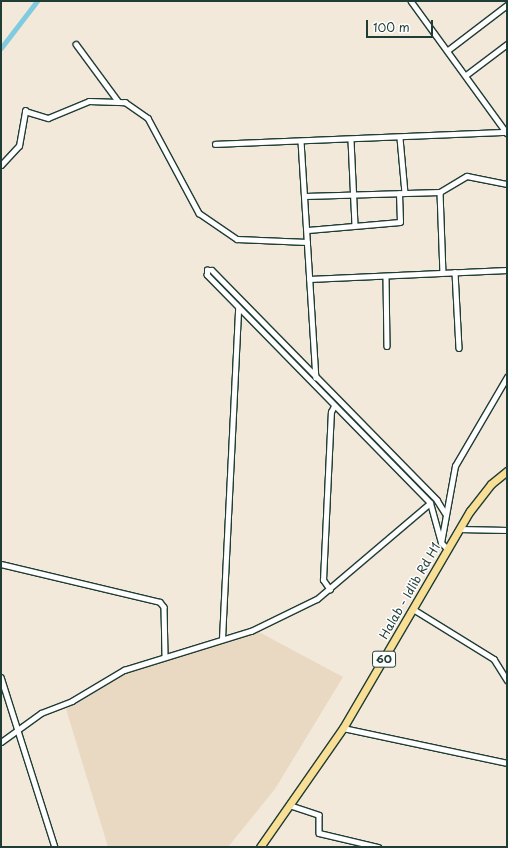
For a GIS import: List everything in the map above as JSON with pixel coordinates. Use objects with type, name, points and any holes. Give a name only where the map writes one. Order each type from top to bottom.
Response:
[{"type":"highway","name":"Halab - Idlib Rd H1","points":[[260,847],[292,806],[343,728],[447,549],[480,496],[507,471]]},
{"type":"street","points":[[412,1],[506,132]]},
{"type":"street","points":[[448,50],[507,5]]},
{"type":"street","points":[[76,44],[118,102]]},
{"type":"street","points":[[466,75],[507,44]]},
{"type":"street","points":[[1,165],[19,146],[25,111],[48,118],[89,101],[118,102],[135,106],[148,118],[199,212],[237,239],[307,242]]},
{"type":"street","points":[[215,144],[301,140],[400,138],[506,132]]},
{"type":"street","points":[[400,138],[405,193]]},
{"type":"street","points":[[301,140],[308,230],[307,242],[309,280],[317,389]]},
{"type":"street","points":[[351,140],[354,224]]},
{"type":"street","points":[[305,196],[440,192],[467,176],[507,184]]},
{"type":"street","points":[[440,192],[443,272]]},
{"type":"street","points":[[308,230],[354,224],[400,222],[399,194]]},
{"type":"street","points":[[445,513],[437,500],[212,270],[207,270],[207,275],[238,308],[430,503],[441,543],[447,549]]},
{"type":"street","points":[[309,280],[443,272],[507,270]]},
{"type":"street","points":[[456,272],[459,348]]},
{"type":"street","points":[[386,276],[387,346]]},
{"type":"street","points":[[222,639],[238,308]]},
{"type":"street","points":[[441,543],[451,478],[461,452],[507,377]]},
{"type":"street","points":[[330,590],[323,580],[330,412],[334,406]]},
{"type":"street","points":[[1,742],[18,728],[124,670],[165,655],[258,628],[330,590],[430,503]]},
{"type":"street","points":[[459,529],[507,530]]},
{"type":"street","points":[[1,564],[160,602],[164,607],[165,655]]},
{"type":"street","points":[[413,609],[494,659],[507,680]]},
{"type":"street","points":[[1,677],[55,847]]},
{"type":"street","points":[[343,728],[507,763]]},
{"type":"street","points":[[292,806],[319,815],[319,833],[378,847]]},
{"type":"shaded area","points":[[257,631],[343,677],[275,789],[228,847],[108,847],[66,709],[127,668]]},
{"type":"waterway","points":[[1,48],[37,1]]}]
